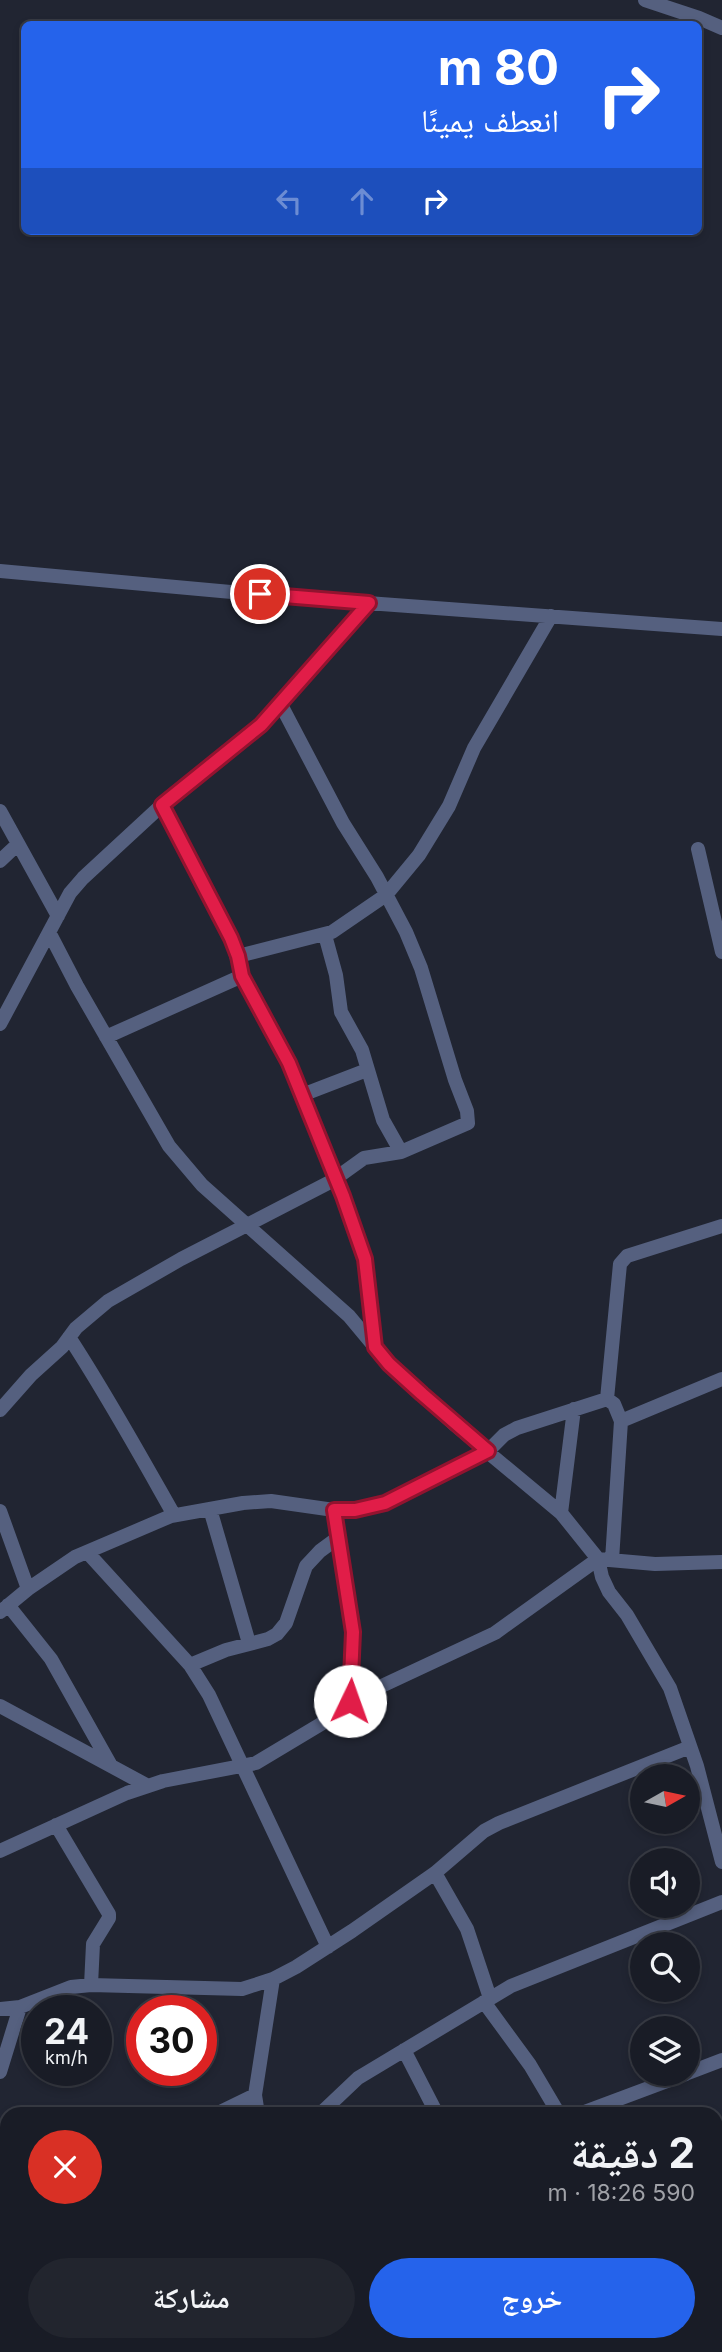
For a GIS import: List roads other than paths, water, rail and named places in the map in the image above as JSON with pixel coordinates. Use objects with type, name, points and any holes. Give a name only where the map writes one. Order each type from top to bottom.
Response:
[{"type":"street","points":[[645,0],[722,28]]},
{"type":"street","points":[[0,571],[369,603],[722,629]]},
{"type":"street","points":[[0,1024],[70,893],[83,878],[162,805],[261,725],[369,603]]},
{"type":"street","points":[[238,956],[325,935],[347,924],[386,895],[419,855],[449,806],[474,748],[551,616]]},
{"type":"street","points":[[0,1410],[76,1328],[108,1301],[181,1259],[337,1178],[364,1158],[401,1152],[464,1126],[470,1120],[421,968],[386,895],[343,823],[280,704]]},
{"type":"street","points":[[162,805],[206,887],[238,956],[242,976],[289,1063],[337,1178],[365,1259],[375,1347]]},
{"type":"street","points":[[0,811],[58,916]]},
{"type":"street","points":[[0,861],[18,844]]},
{"type":"street","points":[[698,849],[722,952]]},
{"type":"street","points":[[49,932],[169,1146],[202,1185],[349,1316],[389,1364],[435,1407],[561,1513],[606,1559]]},
{"type":"street","points":[[325,935],[336,975],[341,1012],[362,1050],[383,1120],[401,1152]]},
{"type":"street","points":[[106,1037],[242,976]]},
{"type":"street","points":[[302,1095],[367,1070]]},
{"type":"street","points":[[607,1399],[620,1264],[627,1256],[722,1226]]},
{"type":"street","points":[[69,1337],[113,1405],[174,1515]]},
{"type":"street","points":[[621,1421],[722,1378]]},
{"type":"street","points":[[110,1764],[51,1659],[4,1609],[28,1589],[75,1557],[174,1515],[243,1503],[271,1502],[355,1510],[385,1503],[488,1451],[504,1435],[517,1428],[607,1399]]},
{"type":"street","points":[[607,1399],[614,1404],[621,1421],[602,1577],[670,1688],[690,1747],[722,1861]]},
{"type":"street","points":[[561,1513],[574,1409]]},
{"type":"street","points":[[210,1509],[249,1643]]},
{"type":"street","points":[[334,1510],[353,1632],[350,1701]]},
{"type":"street","points":[[0,1511],[28,1589]]},
{"type":"street","points":[[191,1665],[277,1634],[286,1623],[306,1566],[320,1550],[339,1538]]},
{"type":"street","points":[[87,1552],[191,1665],[209,1695],[244,1767],[328,1947]]},
{"type":"street","points":[[0,1851],[163,1781],[257,1763],[321,1724],[350,1701],[495,1633],[606,1559],[654,1564],[722,1562]]},
{"type":"street","points":[[0,1706],[149,1786]]},
{"type":"street","points":[[0,2009],[20,2007],[71,1987],[91,1985],[242,1989],[274,1979],[328,1947],[435,1873],[484,1831],[690,1747]]},
{"type":"street","points":[[56,1825],[109,1914],[93,1944],[91,1985]]},
{"type":"street","points":[[435,1873],[467,1929],[487,2000],[555,2107]]},
{"type":"street","points":[[327,2107],[358,2078],[511,1986],[722,1902]]},
{"type":"street","points":[[257,2107],[255,2095],[274,1979]]},
{"type":"street","points":[[0,2072],[20,2007]]},
{"type":"street","points":[[404,2050],[433,2107]]},
{"type":"street","points":[[700,2068],[722,2060]]},
{"type":"street","points":[[618,2107],[661,2086]]},
{"type":"street","points":[[230,2107],[255,2095]]}]
